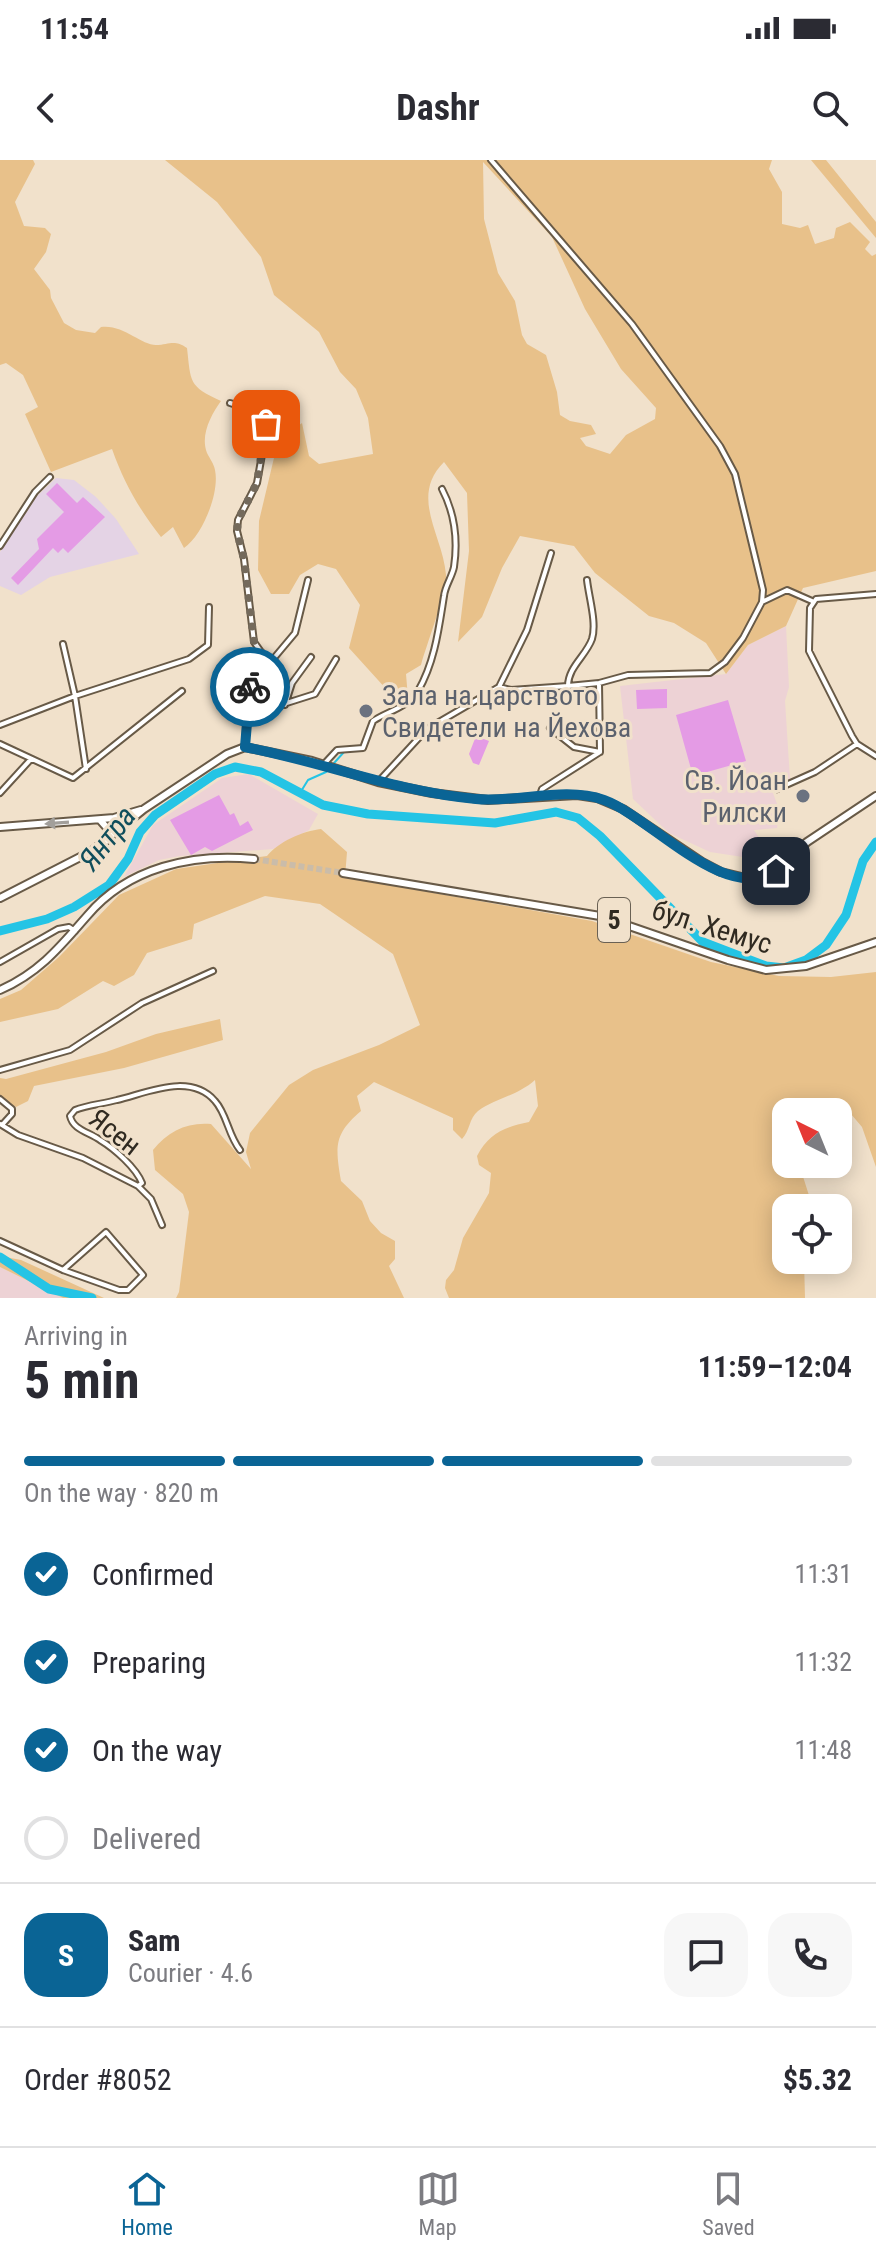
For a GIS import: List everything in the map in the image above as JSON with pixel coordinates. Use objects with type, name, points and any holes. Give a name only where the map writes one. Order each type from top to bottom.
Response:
[{"type":"street","points":[[491,160],[632,324],[729,460],[760,579],[762,602]]},
{"type":"street","points":[[230,403],[255,411],[267,426],[257,483],[238,520],[237,531],[244,559],[254,642],[269,663]]},
{"type":"street","points":[[0,546],[35,492],[50,477]]},
{"type":"street","points":[[329,766],[337,750],[363,748],[373,721],[409,702],[418,691],[436,643],[443,614],[443,597],[454,568],[451,507],[442,489]]},
{"type":"street","points":[[378,782],[427,729],[499,687],[527,630],[551,553]]},
{"type":"street","points":[[245,747],[248,689],[299,626],[308,580]]},
{"type":"street","points":[[568,686],[568,677],[591,641],[593,623],[587,580]]},
{"type":"street","points":[[499,687],[511,690],[599,683],[628,675],[710,673],[725,662],[762,602],[787,590],[812,601],[876,594]]},
{"type":"street","points":[[812,601],[808,627],[809,651],[857,744],[876,756]]},
{"type":"street","points":[[0,725],[75,696],[162,669],[203,650],[209,639],[209,607]]},
{"type":"street","points":[[63,644],[86,769]]},
{"type":"street","points":[[285,705],[292,683],[311,657]]},
{"type":"street","points":[[249,715],[315,694],[336,659]]},
{"type":"street","points":[[599,683],[600,752]]},
{"type":"street","points":[[0,744],[73,778],[182,691]]},
{"type":"street","points":[[550,728],[574,747],[600,752]]},
{"type":"street","points":[[777,789],[815,772],[857,744]]},
{"type":"street","points":[[0,898],[106,841],[144,809],[227,754],[245,747],[329,766],[378,782],[477,799],[577,795],[606,801],[702,862],[721,872],[750,879],[776,871],[807,842],[876,796]]},
{"type":"street","points":[[539,798],[542,789],[600,752]]},
{"type":"street","points":[[0,793],[31,759]]},
{"type":"street","points":[[0,827],[114,818],[144,809]]},
{"type":"street","points":[[99,819],[107,825],[106,841]]},
{"type":"street","points":[[0,990],[34,973],[105,897],[142,874],[193,860],[220,857],[254,859]]},
{"type":"street","name":"бул. Хемус","points":[[343,873],[600,916],[766,970],[806,966],[876,942]]},
{"type":"street","points":[[0,962],[58,929],[69,927],[75,931]]},
{"type":"street","points":[[0,1070],[70,1050],[142,1003],[213,971]]},
{"type":"street","name":"Ясен","points":[[1,1124],[18,1135],[83,1158],[138,1186],[142,1183],[139,1176],[113,1150],[73,1125],[70,1116],[75,1110],[159,1088],[196,1087],[213,1098],[220,1108],[227,1131],[240,1150]]},
{"type":"street","points":[[0,1099],[12,1109],[12,1114],[1,1124]]},
{"type":"street","points":[[138,1186],[151,1199],[162,1225]]},
{"type":"street","points":[[0,1241],[63,1270],[125,1291],[143,1275],[106,1232],[63,1270]]},
{"type":"shaded area","points":[[0,160],[33,160],[35,164],[15,202],[24,226],[45,228],[51,234],[46,252],[34,269],[50,290],[64,323],[76,330],[95,333],[101,327],[109,327],[150,344],[182,345],[187,348],[193,382],[221,401],[210,419],[205,439],[216,479],[212,502],[197,534],[184,548],[173,527],[161,537],[153,527],[127,484],[112,449],[51,472],[25,414],[38,407],[23,375],[6,363],[0,365]]},
{"type":"shaded area","points":[[165,160],[772,160],[769,169],[782,192],[782,224],[800,228],[808,225],[815,244],[834,238],[836,228],[850,222],[870,242],[865,249],[872,256],[876,254],[876,571],[803,588],[786,626],[748,645],[726,674],[706,643],[674,623],[649,616],[595,573],[574,546],[520,536],[502,568],[482,617],[458,642],[469,551],[467,493],[444,462],[434,475],[428,503],[444,560],[445,583],[421,665],[406,674],[408,698],[397,701],[349,648],[360,605],[336,569],[318,564],[300,575],[289,594],[271,594],[258,570],[259,521],[278,441],[302,423],[309,456],[319,464],[373,454],[368,418],[356,389],[340,372],[319,332],[274,295],[261,257],[217,202]],"holes":[[[483,162],[552,237],[585,309],[621,369],[656,408],[655,419],[626,435],[610,454],[586,446],[580,438],[596,434],[591,425],[570,421],[560,415],[546,355],[527,344],[522,335],[515,301],[498,273],[484,219]]]},
{"type":"shaded area","points":[[811,160],[826,160],[876,222],[876,238]]},
{"type":"shaded area","points":[[56,478],[74,480],[96,497],[116,519],[139,554],[50,577],[21,595],[0,586],[0,552],[37,496]]},
{"type":"shaded area","points":[[786,626],[789,687],[785,701],[790,779],[770,785],[780,812],[777,828],[754,830],[765,847],[749,858],[710,852],[669,833],[633,799],[620,686],[726,674],[748,645]]},
{"type":"shaded area","points":[[249,774],[318,814],[309,830],[273,849],[180,856],[159,860],[124,877],[153,825],[222,778]]},
{"type":"shaded area","points":[[321,829],[347,852],[345,877],[592,921],[711,962],[779,976],[831,977],[876,972],[876,1167],[862,1127],[852,1115],[852,1098],[772,1098],[772,1178],[803,1178],[809,1194],[772,1194],[772,1274],[804,1274],[805,1298],[449,1298],[446,1280],[454,1270],[463,1238],[489,1193],[491,1173],[479,1165],[477,1156],[498,1132],[529,1122],[538,1106],[535,1080],[478,1111],[462,1139],[453,1130],[453,1118],[374,1082],[357,1096],[361,1111],[341,1134],[339,1142],[341,1181],[362,1201],[370,1221],[381,1233],[395,1241],[395,1259],[389,1266],[404,1298],[176,1298],[189,1212],[183,1194],[155,1170],[153,1150],[179,1129],[211,1124],[251,1169],[246,1152],[250,1133],[289,1085],[313,1070],[379,1045],[420,1025],[393,954],[320,904],[265,896],[194,924],[192,939],[147,953],[134,975],[114,986],[103,981],[58,1009],[0,1022],[0,999],[21,990],[59,957],[119,895],[176,869],[267,856],[291,838]]},
{"type":"shaded area","points":[[220,1019],[223,1040],[124,1068],[34,1086],[28,1101],[16,1107],[0,1097],[0,1078],[6,1079],[106,1052],[156,1034]]},
{"type":"shaded area","points":[[0,1256],[21,1260],[104,1298],[63,1298],[0,1267]]},
{"type":"shaded area","points":[[0,1267],[63,1298],[0,1298]]},
{"type":"building","points":[[57,483],[77,503],[83,497],[105,517],[68,553],[63,548],[58,553],[53,548],[18,585],[11,578],[39,549],[37,539],[64,512],[46,494]]},
{"type":"building","points":[[667,689],[667,708],[637,709],[636,690]]},
{"type":"building","points":[[728,700],[746,761],[693,776],[676,715]]},
{"type":"building","points":[[476,736],[489,741],[479,765],[473,763],[469,754]]},
{"type":"building","points":[[219,795],[240,826],[248,821],[253,830],[212,851],[205,847],[191,855],[170,820]]},
{"type":"waterway","points":[[300,793],[308,780],[326,772],[344,752]]},
{"type":"waterway","name":"Янтра","points":[[0,931],[47,919],[74,907],[109,885],[128,859],[140,832],[155,815],[215,774],[235,767],[261,772],[323,805],[368,814],[495,823],[556,812],[578,818],[600,836],[703,942],[766,966],[784,968],[806,960],[826,945],[846,915],[863,861],[876,842]]},
{"type":"waterway","points":[[0,1257],[49,1289],[92,1298]]},
{"type":"tunnel","points":[[254,859],[343,873]]},
{"type":"way so far","points":[[250,687],[269,663],[254,642],[244,559],[237,531],[238,520],[257,483],[266,424]]},
{"type":"place","name":"Зала на царството Свидетели на Йехова","points":[[366,711]]},
{"type":"place","name":"Св. Йоан Рилски","points":[[803,796]]},
{"type":"route","points":[[250,687],[245,747],[312,761],[378,782],[432,793],[488,800],[577,795],[597,798],[623,809],[721,872],[750,879],[776,871]]}]
